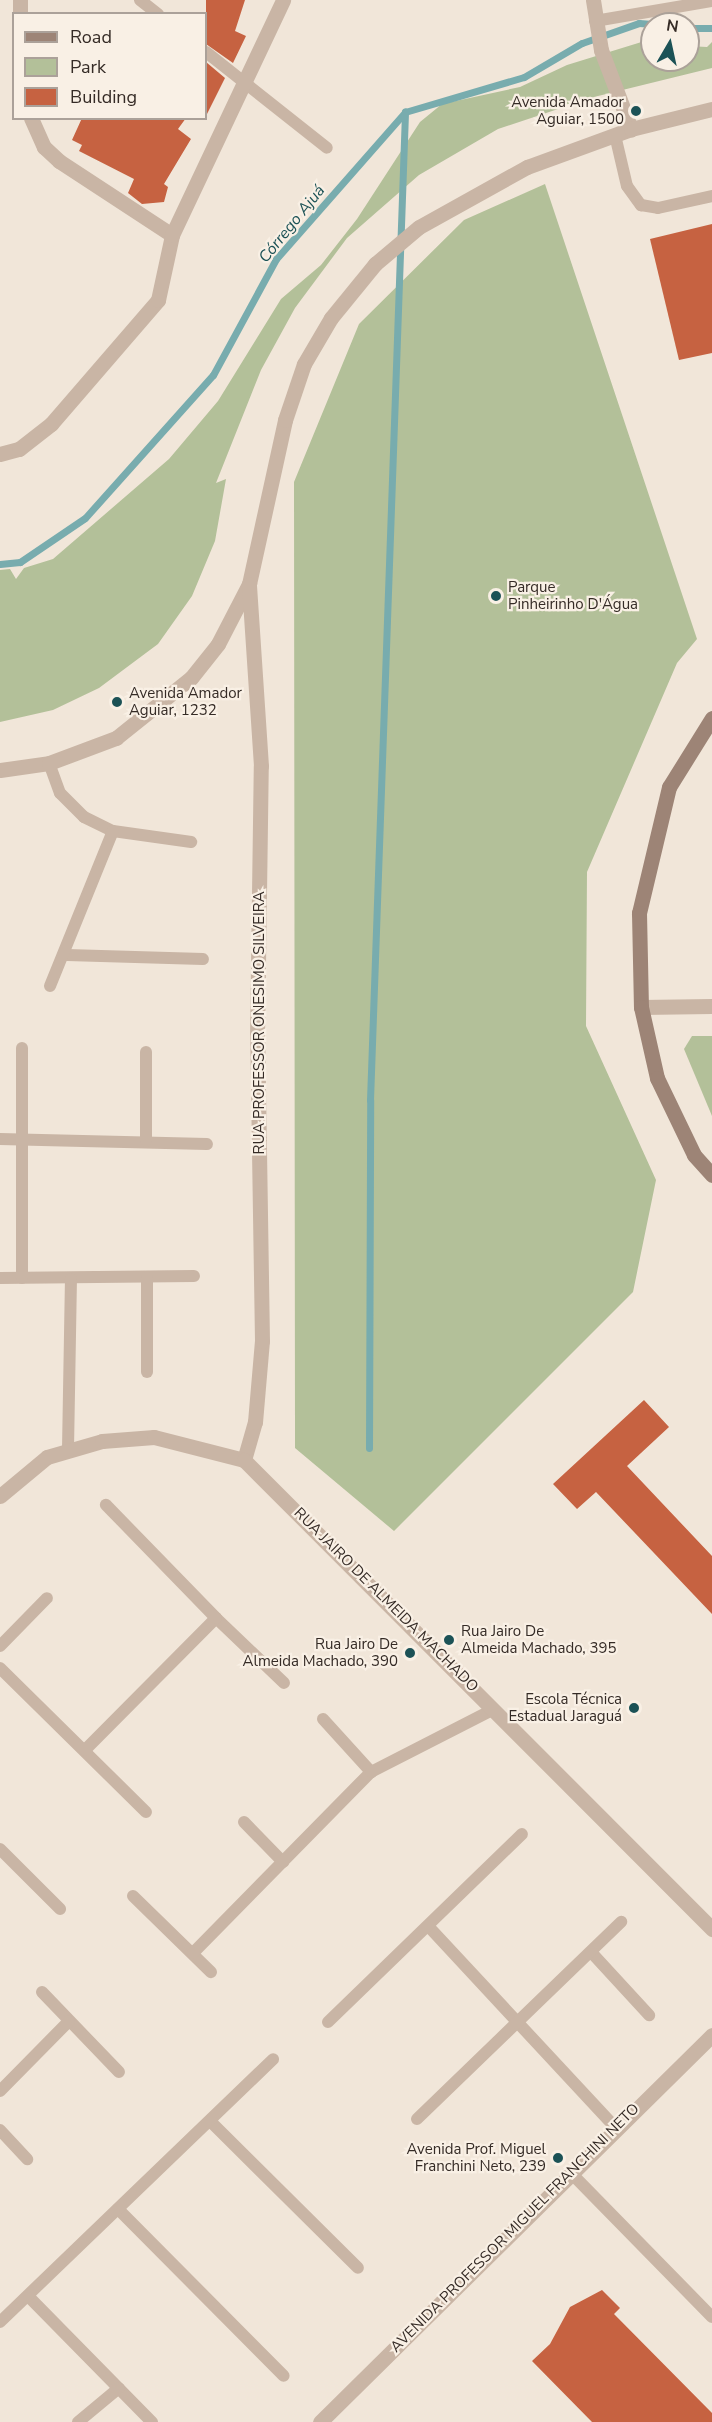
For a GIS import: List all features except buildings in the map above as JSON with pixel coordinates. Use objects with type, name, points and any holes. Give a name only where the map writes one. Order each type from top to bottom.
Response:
[{"type":"street","points":[[0,454],[19,449],[51,424],[158,300],[172,235],[283,0]]},
{"type":"street","points":[[593,0],[601,50],[631,129]]},
{"type":"street","points":[[0,770],[48,764],[116,738],[184,684],[218,644],[249,584],[285,420],[304,364],[375,264],[419,227],[476,193],[527,167],[631,129],[712,109]]},
{"type":"street","points":[[32,120],[44,147],[59,161],[172,235]]},
{"type":"street","name":"RUA PROFESSOR ONESIMO SILVEIRA","points":[[244,1460],[255,1422],[262,1341],[257,1037],[261,755],[249,584]]},
{"type":"street","points":[[712,718],[669,787],[655,829],[639,913],[641,1007],[657,1078],[694,1155],[712,1175]]},
{"type":"street","points":[[641,1007],[712,1006]]},
{"type":"street","points":[[0,1496],[47,1457],[68,1449],[154,1437],[244,1460]]},
{"type":"street","name":"RUA JAIRO DE ALMEIDA MACHADO","points":[[244,1460],[712,1929]]},
{"type":"street","name":"AVENIDA PROFESSOR MIGUEL FRANCHINI NETO","points":[[320,2422],[570,2172],[712,2035]]},
{"type":"lane","points":[[140,0],[155,12]]},
{"type":"lane","points":[[595,21],[712,1]]},
{"type":"lane","points":[[207,53],[327,148]]},
{"type":"lane","points":[[615,135],[627,186],[641,205],[658,208],[712,196]]},
{"type":"lane","points":[[48,764],[70,806],[113,831],[191,842]]},
{"type":"lane","points":[[50,986],[67,955],[113,831]]},
{"type":"lane","points":[[67,955],[203,959]]},
{"type":"lane","points":[[22,1048],[22,1278]]},
{"type":"lane","points":[[146,1052],[146,1141]]},
{"type":"lane","points":[[0,1138],[207,1144]]},
{"type":"lane","points":[[0,1278],[194,1276]]},
{"type":"lane","points":[[147,1278],[147,1372]]},
{"type":"lane","points":[[68,1449],[71,1279]]},
{"type":"lane","points":[[106,1505],[216,1618],[284,1683]]},
{"type":"lane","points":[[0,1646],[47,1598]]},
{"type":"lane","points":[[85,1750],[216,1618]]},
{"type":"lane","points":[[0,1668],[146,1812]]},
{"type":"lane","points":[[193,1953],[371,1772],[494,1709]]},
{"type":"lane","points":[[323,1719],[371,1772]]},
{"type":"lane","points":[[244,1822],[283,1862]]},
{"type":"lane","points":[[328,2022],[429,1927],[522,1834]]},
{"type":"lane","points":[[0,1849],[60,1909]]},
{"type":"lane","points":[[133,1896],[211,1972]]},
{"type":"lane","points":[[417,2119],[621,1922]]},
{"type":"lane","points":[[429,1927],[616,2128]]},
{"type":"lane","points":[[591,1952],[649,2015]]},
{"type":"lane","points":[[42,1992],[119,2072]]},
{"type":"lane","points":[[0,2091],[69,2021]]},
{"type":"lane","points":[[0,2322],[273,2059]]},
{"type":"lane","points":[[211,2121],[358,2268]]},
{"type":"lane","points":[[0,2130],[27,2159]]},
{"type":"lane","points":[[570,2172],[712,2317]]},
{"type":"lane","points":[[118,2209],[284,2376]]},
{"type":"lane","points":[[28,2296],[152,2422]]},
{"type":"lane","points":[[78,2422],[119,2388]]},
{"type":"green space","points":[[640,42],[640,72],[696,72],[594,97],[498,129],[419,175],[347,238],[295,308],[261,370],[216,483],[226,479],[215,541],[192,596],[158,644],[99,688],[53,710],[0,722],[0,570],[10,569],[16,579],[24,568],[53,559],[169,459],[218,401],[281,299],[321,265],[357,219],[420,122],[442,104],[520,87],[567,65]]},
{"type":"green space","points":[[712,42],[712,68],[700,71],[700,47],[707,47]]},
{"type":"green space","name":"Parque Pinheirinho D'Água","points":[[545,184],[697,639],[677,663],[587,872],[586,1026],[656,1180],[633,1292],[394,1531],[295,1448],[294,482],[359,324],[464,220]]},
{"type":"green space","points":[[692,1036],[712,1036],[712,1116],[684,1049]]},
{"type":"waterway","name":"Córrego Ajuá","points":[[0,564],[20,562],[85,518],[213,375],[276,259],[405,112],[524,77],[582,43],[640,23]]},
{"type":"waterway","name":"Córrego Ajuá","points":[[700,28],[712,28]]},
{"type":"waterway","points":[[369,1448],[370,1100],[405,112]]},
{"type":"place","name":"Avenida Amador Aguiar, 1500","points":[[636,111]]},
{"type":"place","name":"Parque Pinheirinho D'Água","points":[[496,596]]},
{"type":"place","name":"Avenida Amador Aguiar, 1232","points":[[117,702]]},
{"type":"place","name":"Rua Jairo De Almeida Machado, 395","points":[[449,1640]]},
{"type":"place","name":"Rua Jairo De Almeida Machado, 390","points":[[410,1653]]},
{"type":"place","name":"Escola Técnica Estadual Jaraguá","points":[[634,1708]]},
{"type":"place","name":"Avenida Prof. Miguel Franchini Neto, 239","points":[[558,2158]]}]
